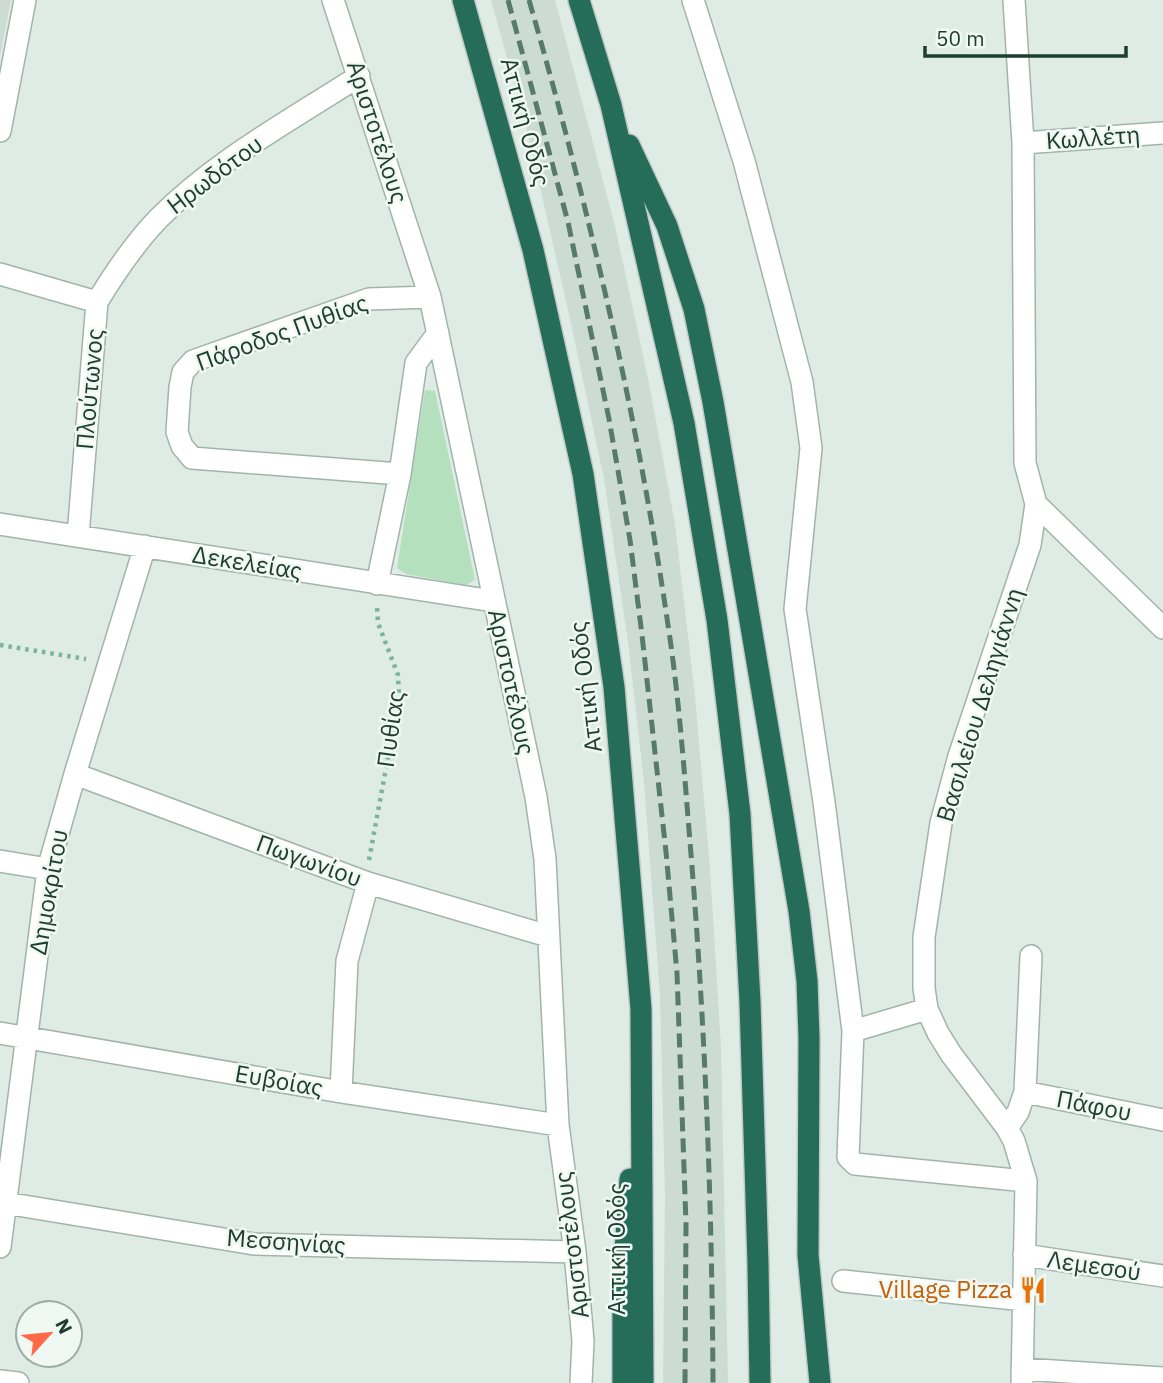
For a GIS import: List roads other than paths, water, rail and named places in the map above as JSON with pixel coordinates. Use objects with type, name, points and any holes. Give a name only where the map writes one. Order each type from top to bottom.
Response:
[{"type":"highway","name":"Αττική Οδός","points":[[463,0],[533,250],[583,474],[614,687],[641,1009],[643,1383]]},
{"type":"highway","points":[[579,0],[611,106],[684,423],[720,647],[740,814],[750,1002],[760,1383]]},
{"type":"highway","points":[[611,106],[667,226],[694,309],[716,416],[792,869],[807,981],[808,1255],[820,1383]]},
{"type":"highway","points":[[623,1383],[623,1281],[641,1009]]},
{"type":"street","points":[[0,131],[25,0]]},
{"type":"street","name":"Αριστοτέλους","points":[[334,0],[430,297],[536,797],[545,859],[558,1125],[575,1252],[583,1341],[582,1383]]},
{"type":"street","points":[[693,0],[744,161],[802,382],[808,418],[811,449],[795,609],[824,802],[853,1031],[848,1157],[855,1164],[1026,1181]]},
{"type":"street","name":"Βασιλείου Δεληγιάννη","points":[[1014,0],[1023,143],[1025,463],[1036,504],[1030,545],[959,756],[941,824],[925,937],[924,988],[927,1009],[951,1054],[1014,1141],[1026,1181],[1022,1376]]},
{"type":"street","name":"Ηρωδότου","points":[[97,302],[109,282],[157,220],[251,145],[359,76]]},
{"type":"street","name":"Κωλλέτη","points":[[1023,143],[1163,133]]},
{"type":"street","name":"Πλούτωνος","points":[[0,274],[97,302],[78,536]]},
{"type":"street","name":"Πάροδος Πυθίας","points":[[400,474],[192,458],[182,446],[177,432],[180,387],[184,372],[193,361],[369,299],[430,297]]},
{"type":"street","points":[[377,584],[400,474],[416,363],[438,333]]},
{"type":"street","points":[[1036,504],[1163,628]]},
{"type":"street","name":"Δεκελείας","points":[[0,524],[493,601]]},
{"type":"street","name":"Δημοκρίτου","points":[[0,1247],[3,1202],[48,869],[145,546]]},
{"type":"street","name":"Πωγωνίου","points":[[75,774],[368,883],[548,936]]},
{"type":"street","points":[[0,861],[48,869]]},
{"type":"street","points":[[341,1092],[347,961],[368,883]]},
{"type":"street","points":[[1007,1128],[1018,1112],[1025,1093],[1031,956]]},
{"type":"street","points":[[853,1031],[927,1009]]},
{"type":"street","name":"Ευβοίας","points":[[0,1032],[341,1092],[558,1125]]},
{"type":"street","name":"Πάφου","points":[[1025,1093],[1163,1120]]},
{"type":"street","name":"Μεσσηνίας","points":[[3,1202],[254,1244],[575,1252]]},
{"type":"street","name":"Λεμεσού","points":[[1024,1255],[1163,1276]]},
{"type":"street","points":[[843,1281],[1023,1300]]},
{"type":"street","points":[[1022,1376],[1163,1378]]},
{"type":"street","points":[[0,1381],[18,1383]]},
{"type":"railway","points":[[508,0],[568,222],[609,419],[630,540],[666,852],[677,973],[686,1223],[685,1383]]},
{"type":"railway","points":[[529,0],[571,154],[609,310],[642,467],[672,652],[690,842],[704,1045],[713,1383]]},
{"type":"place","name":"Village Pizza","points":[[1033,1290]]}]
